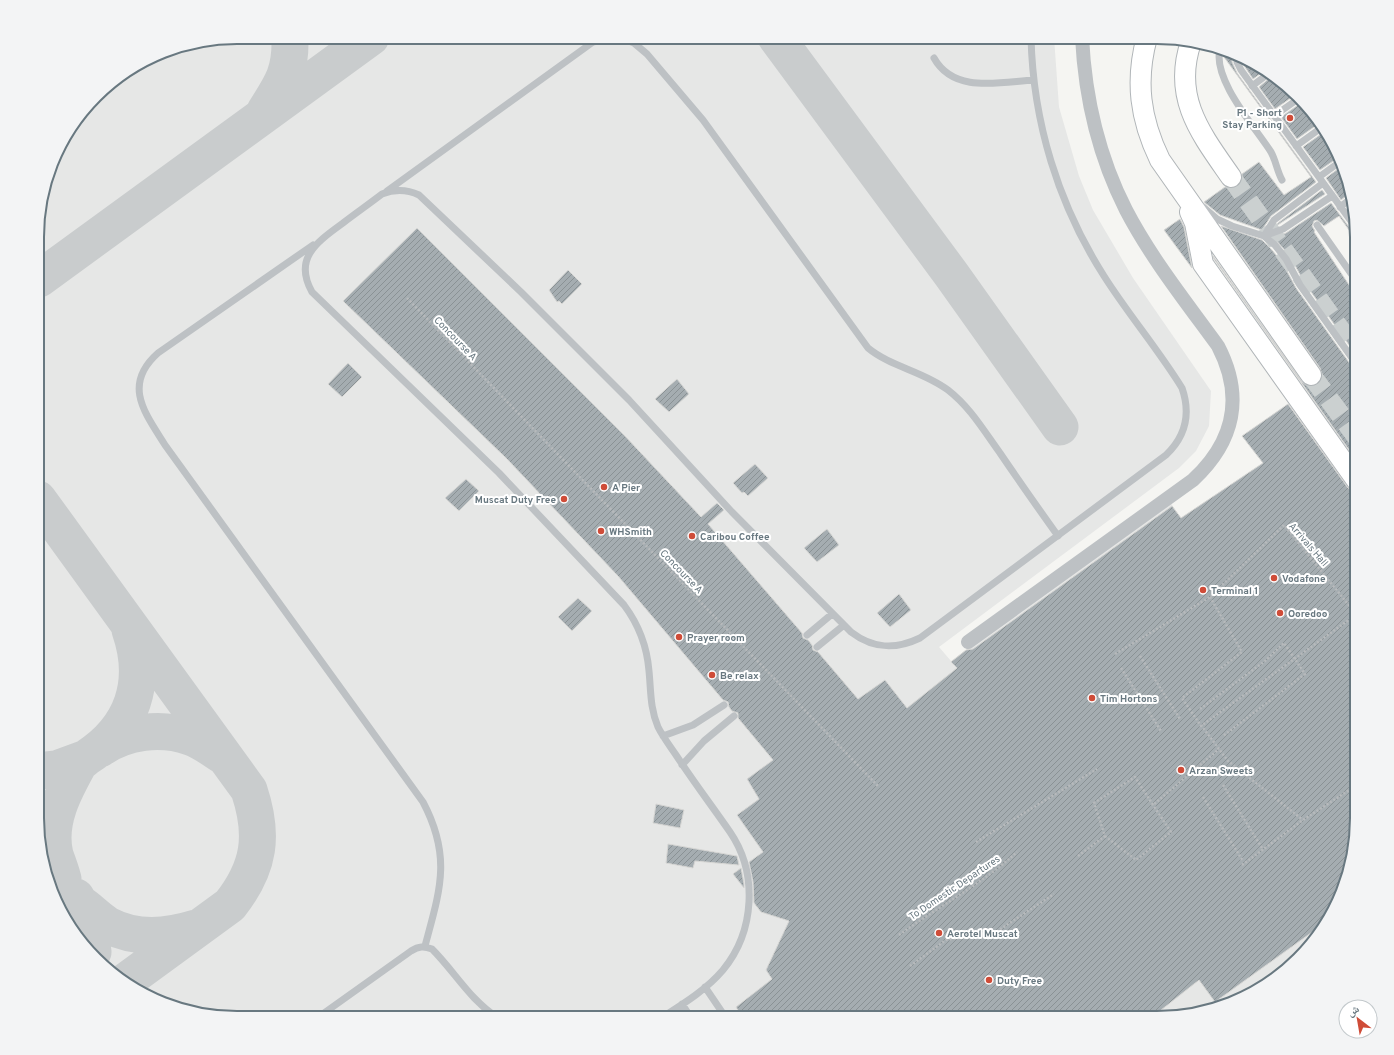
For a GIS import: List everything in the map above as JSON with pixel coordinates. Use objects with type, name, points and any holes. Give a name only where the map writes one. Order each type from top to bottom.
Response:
[{"type":"street","points":[[968,642],[1187,484],[1206,468],[1216,455],[1230,426],[1233,392],[1231,376],[1226,360],[1218,346],[1146,244],[1126,211],[1111,176],[1099,143],[1090,108],[1084,73],[1082,44]]},
{"type":"street","points":[[1145,44],[1142,56],[1140,98],[1144,120],[1150,140],[1160,160],[1311,375]]},
{"type":"street","points":[[1190,47],[1186,78],[1188,104],[1202,136],[1231,177]]},
{"type":"street","points":[[1177,185],[1195,223],[1203,264],[1350,471]]},
{"type":"lane","points":[[425,946],[440,889],[441,875],[439,846],[428,812],[419,797],[165,445],[143,410],[139,384],[148,363],[158,353],[320,240],[591,44]]},
{"type":"lane","points":[[635,44],[648,54],[703,120],[868,348],[887,361],[919,373],[934,381],[968,409],[1058,536]]},
{"type":"lane","points":[[382,194],[389,191],[404,190],[419,195],[425,200],[629,400],[732,512],[832,614],[860,639],[872,644],[896,647],[908,644],[920,638],[1166,455],[1182,436],[1187,412],[1186,400],[1182,388],[1104,277],[1072,218],[1048,154],[1034,80],[1031,44]]},
{"type":"lane","points":[[1220,54],[1219,65],[1224,82],[1271,153],[1282,180]]},
{"type":"lane","points":[[934,58],[945,73],[952,78],[964,82],[1034,80]]},
{"type":"lane","points":[[1238,62],[1238,67],[1349,219]]},
{"type":"lane","points":[[1252,86],[1264,77]]},
{"type":"lane","points":[[1274,116],[1294,102]]},
{"type":"lane","points":[[1296,146],[1317,131]]},
{"type":"lane","points":[[1264,236],[1274,220],[1321,180],[1336,165]]},
{"type":"lane","points":[[1177,185],[1217,219],[1232,226],[1264,236],[1279,250],[1304,291],[1350,355]]},
{"type":"lane","points":[[1264,236],[1283,229],[1332,196]]},
{"type":"lane","points":[[1340,207],[1346,202]]},
{"type":"lane","points":[[1317,225],[1350,272]]},
{"type":"lane","points":[[320,240],[308,255],[305,264],[305,274],[312,292],[499,473],[633,617],[645,643],[648,658],[649,692],[652,710],[663,736],[737,843],[746,864],[750,886],[745,925],[735,952],[723,970],[705,987],[672,1011]]},
{"type":"lane","points":[[807,635],[832,614]]},
{"type":"lane","points":[[817,647],[844,625]]},
{"type":"lane","points":[[663,736],[694,725],[724,705]]},
{"type":"lane","points":[[682,765],[704,741],[734,716]]},
{"type":"lane","points":[[327,1011],[417,947],[425,946],[432,949],[479,1004],[488,1011]]},
{"type":"lane","points":[[705,987],[721,1011]]},
{"type":"lane","points":[[682,1004],[686,1011]]},
{"type":"path","name":"Concourse A","points":[[407,298],[878,786]]},
{"type":"path","name":"Arrivals Hall","points":[[1210,597],[1284,525],[1350,605]]},
{"type":"path","points":[[1115,654],[1210,597],[1242,652],[1182,698],[1228,761],[1304,820]]},
{"type":"path","points":[[1294,658],[1350,619]]},
{"type":"path","points":[[1201,725],[1350,619]]},
{"type":"path","points":[[1200,708],[1265,661],[1284,643],[1304,674],[1223,736]]},
{"type":"path","points":[[1140,656],[1180,719]]},
{"type":"path","points":[[1121,668],[1161,731]]},
{"type":"path","points":[[1154,805],[1219,749]]},
{"type":"path","points":[[976,842],[1097,769]]},
{"type":"path","points":[[1135,777],[1154,805],[1171,832],[1136,860],[1105,836],[1094,803],[1135,777]]},
{"type":"path","points":[[1222,785],[1262,848]]},
{"type":"path","points":[[1242,865],[1304,820],[1350,790]]},
{"type":"path","points":[[1203,797],[1243,861]]},
{"type":"path","points":[[1078,856],[1105,836]]},
{"type":"path","name":"To Domestic Departures","points":[[900,935],[932,911],[998,870],[1017,852]]},
{"type":"path","points":[[910,966],[946,940],[996,932],[1054,894]]},
{"type":"shaded area","points":[[225,44],[1054,44],[1059,107],[1079,176],[1093,210],[1133,278],[1211,391],[1209,426],[1196,451],[1179,468],[939,647],[951,661],[1170,502],[1181,518],[1263,463],[1340,881],[1330,903],[1317,925],[1302,945],[1284,963],[1253,985],[1219,1001],[1169,1011],[225,1011],[175,1001],[141,985],[120,971],[92,945],[84,935],[64,903],[54,880],[44,830],[44,225],[54,175],[70,141],[84,120],[110,92],[120,84],[152,64],[175,54]]},
{"type":"building","points":[[1224,57],[1232,59],[1237,73],[1316,182],[1271,216],[1262,230],[1220,215],[1204,202],[1225,187],[1232,188],[1238,186],[1242,181],[1242,174],[1259,162],[1284,195],[1311,177]]},
{"type":"building","points":[[1244,65],[1260,74],[1253,79]]},
{"type":"building","points":[[1268,80],[1290,98],[1275,109],[1259,87]]},
{"type":"building","points":[[1297,105],[1315,126],[1297,139],[1281,117]]},
{"type":"building","points":[[1320,135],[1334,161],[1320,170],[1303,147]]},
{"type":"building","points":[[1338,169],[1345,197],[1341,200],[1326,178]]},
{"type":"building","points":[[1322,190],[1325,194],[1276,226],[1278,223]]},
{"type":"building","points":[[1331,203],[1350,228],[1350,231],[1339,216],[1324,226],[1317,220],[1314,221],[1312,226],[1315,231],[1314,232],[1350,286],[1350,346],[1304,282],[1290,256],[1274,238],[1286,233]]},
{"type":"building","points":[[1180,219],[1184,227],[1192,268],[1164,230]]},
{"type":"building","points":[[1221,226],[1262,240],[1271,249],[1282,262],[1296,288],[1350,364],[1350,451],[1213,256],[1302,382],[1306,385],[1312,386],[1318,384],[1322,374],[1320,368]]},
{"type":"building","name":"Terminal 1","points":[[417,228],[624,435],[701,517],[717,503],[724,510],[708,524],[802,633],[803,638],[808,640],[812,645],[813,650],[818,652],[858,699],[885,680],[907,708],[957,668],[951,662],[966,650],[973,649],[1172,506],[1181,518],[1263,463],[1242,436],[1288,404],[1350,489],[1350,830],[1340,880],[1324,914],[1312,932],[1215,1002],[1199,980],[1160,1011],[739,1011],[736,1007],[772,979],[766,970],[789,921],[761,912],[754,903],[753,882],[749,862],[763,852],[737,815],[759,799],[747,779],[773,760],[738,718],[738,713],[732,711],[728,702],[723,700],[618,576],[506,458],[343,301]]},
{"type":"building","points":[[568,270],[582,284],[562,304],[559,301],[557,302],[549,290]]},
{"type":"building","points":[[348,363],[362,377],[342,397],[328,384]]},
{"type":"building","points":[[677,379],[689,394],[669,412],[655,399]]},
{"type":"building","points":[[755,464],[768,478],[748,496],[744,492],[742,493],[733,483]]},
{"type":"building","points":[[466,479],[479,491],[459,511],[445,498]]},
{"type":"building","points":[[827,529],[839,545],[817,562],[804,548]]},
{"type":"building","points":[[899,594],[911,610],[890,627],[877,613]]},
{"type":"building","points":[[578,598],[592,611],[572,631],[558,617]]},
{"type":"building","points":[[656,804],[684,810],[680,828],[653,823]]},
{"type":"building","points":[[668,844],[737,856],[739,865],[695,861],[693,868],[666,863]]},
{"type":"building","points":[[741,868],[744,884],[744,888],[733,874]]},
{"type":"taxiway","points":[[265,111],[285,76],[289,59],[290,44]]},
{"type":"taxiway","points":[[44,275],[361,44]]},
{"type":"taxiway","points":[[781,44],[951,274],[1060,427]]},
{"type":"taxiway","points":[[44,507],[249,790],[257,822],[256,850],[253,864],[248,877],[230,905],[130,978]]},
{"type":"taxiway","points":[[86,758],[102,746],[115,733],[125,718],[132,702],[136,685],[137,668],[135,649],[130,630]]},
{"type":"taxiway","points":[[100,749],[121,738],[132,735],[144,732],[167,732],[190,737],[207,745],[223,756]]},
{"type":"taxiway","points":[[44,770],[56,769],[86,758],[81,762]]},
{"type":"taxiway","points":[[63,879],[55,855],[53,831],[58,807],[79,764]]},
{"type":"taxiway","points":[[76,897],[88,923],[92,945]]},
{"type":"taxiway","points":[[81,904],[108,925],[129,933],[152,936],[196,928]]},
{"type":"tunnel","points":[[1231,177],[1350,343]]},
{"type":"tunnel","points":[[1311,375],[1350,428]]},
{"type":"place","name":"P1 - Short Stay Parking","points":[[1290,118]]},
{"type":"place","name":"A Pier","points":[[604,487]]},
{"type":"place","name":"Muscat Duty Free","points":[[564,499]]},
{"type":"place","name":"WHSmith","points":[[601,531]]},
{"type":"place","name":"Caribou Coffee","points":[[692,536]]},
{"type":"place","name":"Vodafone","points":[[1274,578]]},
{"type":"place","name":"Terminal 1","points":[[1203,590]]},
{"type":"place","name":"Ooredoo","points":[[1280,613]]},
{"type":"place","name":"Prayer room","points":[[679,637]]},
{"type":"place","name":"Be relax","points":[[712,675]]},
{"type":"place","name":"Tim Hortons","points":[[1092,698]]},
{"type":"place","name":"Arzan Sweets","points":[[1181,770]]},
{"type":"place","name":"Aerotel Muscat","points":[[939,933]]},
{"type":"place","name":"Duty Free","points":[[989,980]]}]
